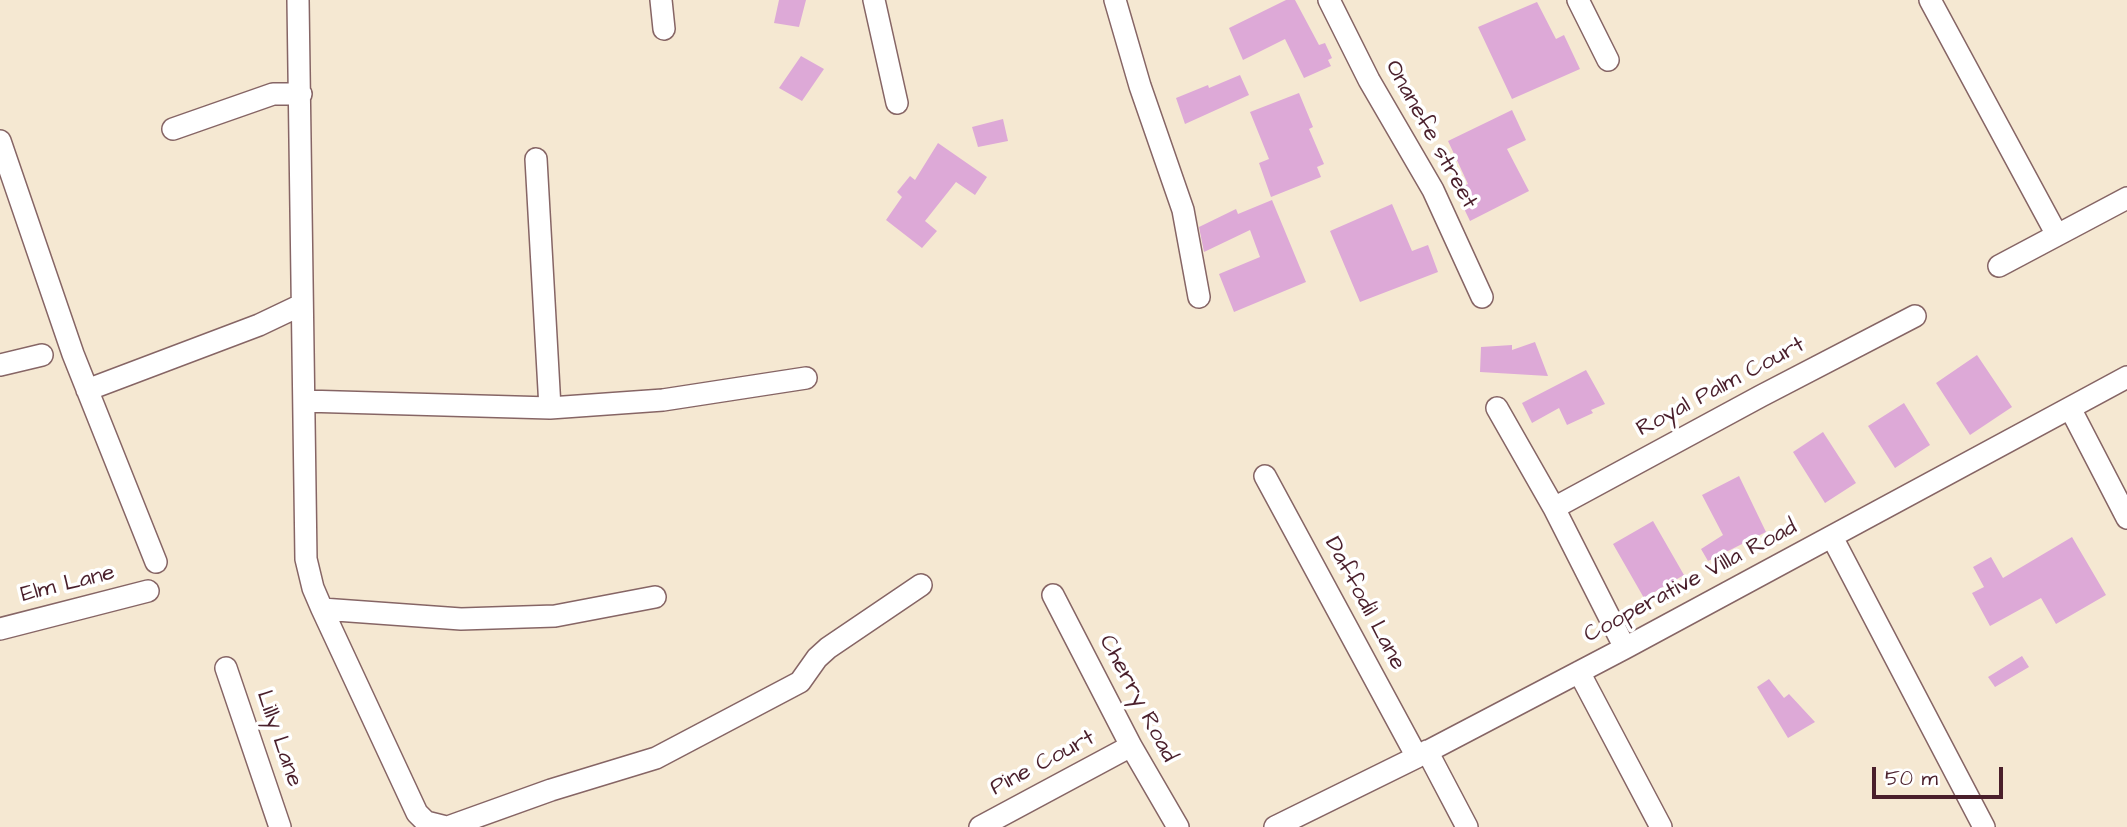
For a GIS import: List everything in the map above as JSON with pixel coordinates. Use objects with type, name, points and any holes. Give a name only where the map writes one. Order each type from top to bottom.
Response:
[{"type":"street","points":[[298,0],[306,559],[322,610],[417,813],[426,822],[447,827],[551,790],[656,758],[800,682],[817,657],[828,648],[921,585]]},
{"type":"street","points":[[660,0],[664,29]]},
{"type":"street","points":[[874,0],[897,103]]},
{"type":"street","points":[[1115,0],[1140,86],[1183,209],[1199,298]]},
{"type":"street","name":"Onanefe street","points":[[1329,0],[1369,80],[1433,190],[1482,297]]},
{"type":"street","points":[[1577,0],[1608,60]]},
{"type":"street","points":[[1930,0],[2057,235]]},
{"type":"street","points":[[173,129],[273,94],[301,94]]},
{"type":"street","points":[[0,141],[87,390],[156,562]]},
{"type":"street","points":[[536,159],[550,408]]},
{"type":"street","points":[[1999,266],[2127,198]]},
{"type":"street","points":[[87,390],[259,325],[301,305]]},
{"type":"street","name":"Royal Palm Court","points":[[1554,508],[1915,316]]},
{"type":"street","points":[[0,365],[42,355]]},
{"type":"street","name":"Cooperative Villa Road","points":[[1275,827],[1580,672],[2127,377]]},
{"type":"street","points":[[304,401],[550,408],[663,400],[806,378]]},
{"type":"street","points":[[1497,408],[1554,508],[1625,648]]},
{"type":"street","points":[[2070,408],[2127,518]]},
{"type":"street","name":"Daffodil Lane","points":[[1265,476],[1422,754],[1467,827]]},
{"type":"street","points":[[1832,537],[1984,827]]},
{"type":"street","name":"Elm Lane","points":[[0,629],[148,591]]},
{"type":"street","name":"Cherry Road","points":[[1053,595],[1131,746],[1178,827]]},
{"type":"street","points":[[322,610],[461,619],[555,616],[655,597]]},
{"type":"street","name":"Lilly Lane","points":[[226,668],[280,827]]},
{"type":"street","points":[[1580,672],[1661,827]]},
{"type":"street","name":"Pine Court","points":[[980,827],[1131,746]]},
{"type":"building","points":[[779,0],[806,0],[799,27],[774,23]]},
{"type":"building","points":[[1286,0],[1295,0],[1319,45],[1325,43],[1332,58],[1328,60],[1331,66],[1304,78],[1285,39],[1243,60],[1229,28]]},
{"type":"building","points":[[1537,2],[1556,39],[1564,35],[1580,69],[1512,99],[1478,27]]},
{"type":"building","points":[[801,56],[824,69],[802,101],[779,88]]},
{"type":"building","points":[[1240,75],[1249,95],[1185,124],[1176,98]]},
{"type":"building","points":[[1299,93],[1313,127],[1309,129],[1324,164],[1317,167],[1321,177],[1271,197],[1259,163],[1269,159],[1250,112]]},
{"type":"building","points":[[1512,110],[1526,140],[1507,149],[1529,191],[1470,221],[1455,190],[1468,184],[1448,141]]},
{"type":"building","points":[[1003,119],[1008,141],[978,147],[972,127]]},
{"type":"building","points":[[938,143],[987,177],[975,195],[956,182],[925,221],[937,231],[922,248],[886,220],[902,197],[897,192],[910,176],[915,180]]},
{"type":"building","points":[[1272,200],[1306,282],[1234,312],[1219,274],[1260,257],[1250,230],[1204,252],[1199,227],[1236,209],[1238,214]]},
{"type":"building","points":[[1392,204],[1412,251],[1428,245],[1438,272],[1360,302],[1330,231]]},
{"type":"building","points":[[1535,342],[1548,376],[1480,372],[1481,347],[1512,345],[1512,350]]},
{"type":"building","points":[[1977,355],[2012,407],[1970,435],[1936,383]]},
{"type":"building","points":[[1586,370],[1605,404],[1567,425],[1559,408],[1532,423],[1522,403]]},
{"type":"building","points":[[1904,403],[1930,445],[1895,468],[1868,426]]},
{"type":"building","points":[[1823,432],[1856,483],[1825,503],[1793,452]]},
{"type":"building","points":[[1739,476],[1766,532],[1708,561],[1701,549],[1723,535],[1702,495]]},
{"type":"building","points":[[1653,521],[1684,575],[1644,598],[1613,544]]},
{"type":"building","points":[[2072,537],[2106,595],[2056,624],[2041,598],[1990,626],[1972,593],[1984,587],[1973,567],[1991,557],[2003,578]]},
{"type":"building","points":[[2022,656],[2029,667],[1995,687],[1988,677]]},
{"type":"building","points":[[1769,679],[1784,698],[1789,694],[1815,722],[1788,738],[1757,687]]}]
